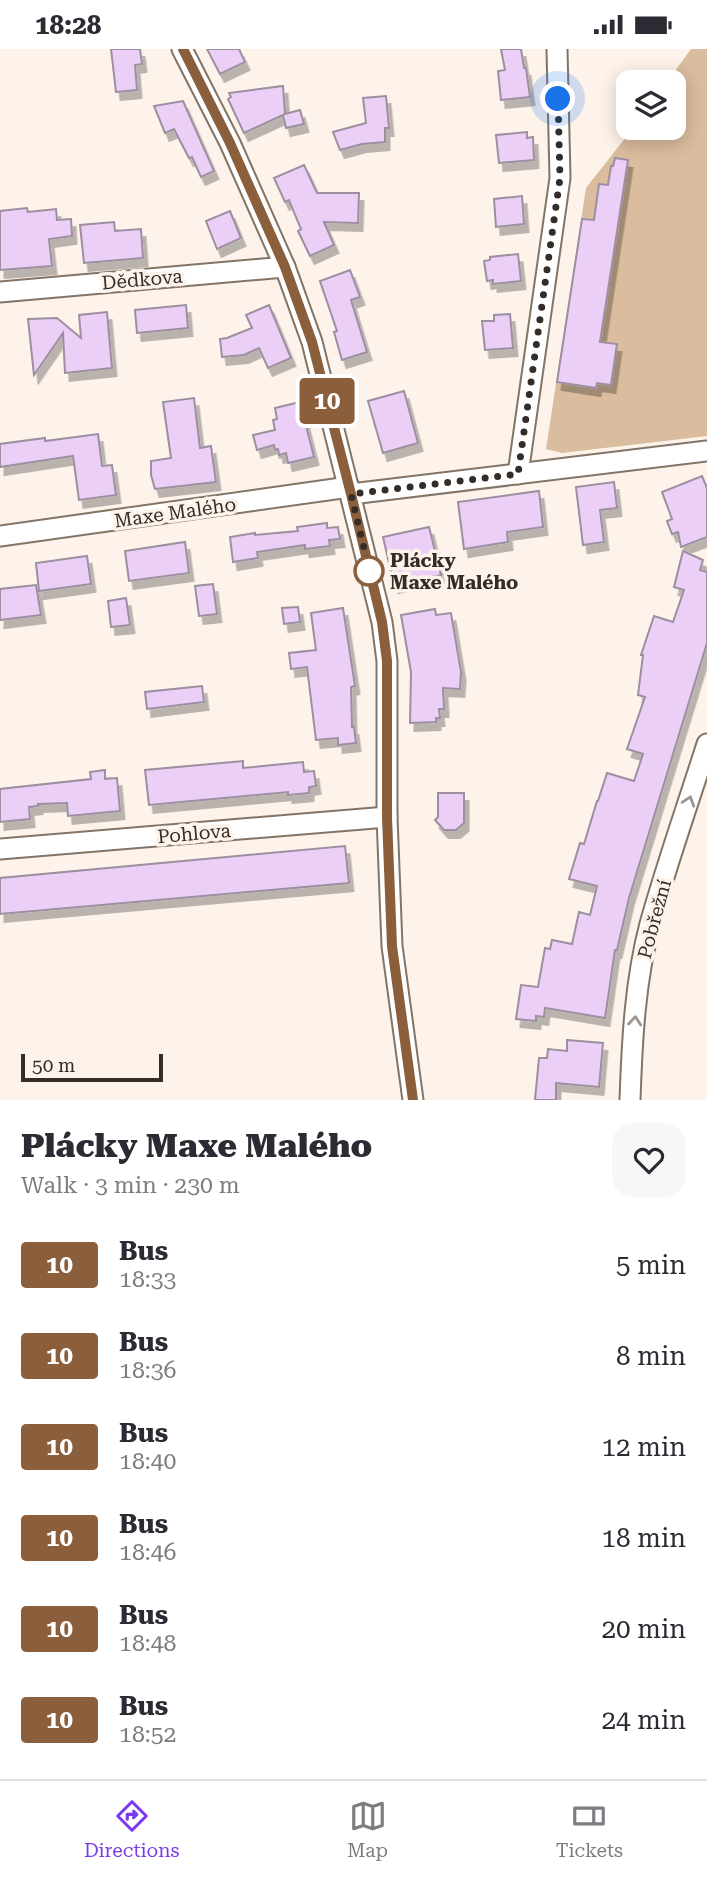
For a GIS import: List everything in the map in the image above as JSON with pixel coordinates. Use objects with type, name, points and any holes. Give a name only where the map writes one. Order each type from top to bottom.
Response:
[{"type":"street","points":[[182,49],[230,143],[285,267],[312,342],[382,622],[387,661],[387,817],[392,946],[413,1100]]},
{"type":"street","points":[[518,474],[560,178],[557,49]]},
{"type":"street","name":"Dědkova","points":[[0,292],[285,267]]},
{"type":"street","points":[[350,491],[707,451]]},
{"type":"street","name":"Maxe Malého","points":[[0,536],[350,491]]},
{"type":"street","name":"Pobřežní","points":[[630,1100],[636,1008],[650,925],[707,744]]},
{"type":"street","name":"Pohlova","points":[[0,849],[387,817]]},
{"type":"shaded area","points":[[691,49],[707,49],[707,436],[562,453],[546,449],[586,188],[624,140],[686,140],[686,70],[676,70]]},
{"type":"building","points":[[111,49],[140,49],[142,64],[135,65],[137,90],[116,92]]},
{"type":"building","points":[[207,49],[239,49],[245,62],[220,74]]},
{"type":"building","points":[[501,49],[521,49],[530,97],[501,100],[498,71],[505,70]]},
{"type":"building","points":[[283,86],[285,114],[300,110],[304,124],[286,128],[283,115],[244,133],[228,99],[231,97],[229,93]]},
{"type":"building","points":[[386,96],[389,128],[385,128],[385,142],[340,150],[333,132],[366,123],[363,98]]},
{"type":"building","points":[[183,101],[214,171],[201,177],[174,129],[165,133],[154,106]]},
{"type":"building","points":[[527,132],[527,138],[533,137],[534,160],[499,163],[496,135]]},
{"type":"building","points":[[615,158],[628,160],[600,342],[617,344],[611,385],[597,383],[596,388],[557,382],[582,219],[594,220],[599,184],[608,185]]},
{"type":"building","points":[[304,165],[317,193],[359,193],[358,223],[324,222],[334,245],[310,256],[298,231],[301,229],[289,200],[285,202],[274,178]]},
{"type":"building","points":[[522,196],[524,224],[496,227],[494,199]]},
{"type":"building","points":[[27,208],[28,212],[56,209],[57,220],[71,219],[72,236],[49,239],[52,266],[0,270],[0,211]]},
{"type":"building","points":[[230,211],[241,238],[217,249],[206,221]]},
{"type":"building","points":[[114,222],[115,231],[141,229],[143,258],[84,263],[80,225]]},
{"type":"building","points":[[518,254],[521,281],[493,284],[493,280],[487,281],[484,261],[490,260],[490,257]]},
{"type":"building","points":[[350,270],[360,297],[351,300],[367,352],[342,360],[334,332],[337,331],[320,281]]},
{"type":"building","points":[[186,305],[188,328],[137,333],[135,310]]},
{"type":"building","points":[[269,305],[291,358],[268,368],[259,348],[244,355],[222,357],[220,339],[252,328],[246,315]]},
{"type":"building","points":[[107,312],[112,368],[65,373],[63,333],[34,375],[28,319],[57,318],[81,338],[79,315]]},
{"type":"building","points":[[510,314],[513,348],[485,350],[482,321],[494,321],[494,315]]},
{"type":"building","points":[[404,391],[418,443],[383,453],[368,401]]},
{"type":"building","points":[[194,398],[200,448],[211,446],[216,482],[155,489],[151,461],[171,458],[163,402]]},
{"type":"building","points":[[300,402],[314,457],[288,463],[286,453],[279,455],[274,445],[257,450],[253,435],[275,430],[275,408]]},
{"type":"building","points":[[98,434],[102,466],[112,465],[116,495],[79,500],[73,456],[0,467],[0,444]]},
{"type":"building","points":[[702,476],[707,488],[707,537],[681,547],[678,532],[672,534],[667,521],[672,519],[662,492]]},
{"type":"building","points":[[614,482],[617,508],[600,510],[604,542],[583,545],[576,487]]},
{"type":"building","points":[[539,491],[543,527],[507,532],[508,542],[464,549],[458,502]]},
{"type":"building","points":[[327,523],[327,528],[338,527],[340,539],[329,540],[330,546],[305,549],[305,545],[257,552],[258,558],[233,562],[230,537],[298,531],[297,527]]},
{"type":"building","points":[[429,527],[441,575],[394,585],[383,537]]},
{"type":"building","points":[[185,542],[189,573],[129,581],[125,551]]},
{"type":"building","points":[[683,551],[703,560],[700,570],[707,572],[707,643],[629,898],[615,950],[605,1018],[545,1008],[544,1017],[536,1016],[536,1021],[516,1019],[521,985],[538,987],[545,948],[550,949],[552,940],[572,944],[579,912],[590,915],[597,886],[569,879],[580,843],[584,844],[607,773],[634,781],[643,754],[627,749],[645,697],[638,695],[641,655],[654,616],[673,622],[684,590],[674,587]]},
{"type":"building","points":[[87,556],[91,584],[39,591],[36,563]]},
{"type":"building","points":[[213,584],[217,614],[199,616],[195,586]]},
{"type":"building","points":[[36,585],[41,615],[0,620],[0,589]]},
{"type":"building","points":[[126,598],[130,625],[111,627],[108,601]]},
{"type":"building","points":[[298,607],[300,622],[284,624],[282,608]]},
{"type":"building","points":[[343,608],[355,686],[351,687],[352,727],[356,743],[338,745],[338,738],[316,740],[307,667],[291,669],[289,653],[316,650],[311,613]]},
{"type":"building","points":[[435,609],[436,615],[451,613],[461,672],[460,689],[443,688],[444,709],[439,709],[440,718],[436,718],[436,722],[410,723],[411,672],[401,615]]},
{"type":"building","points":[[202,686],[204,702],[147,709],[145,692]]},
{"type":"building","points":[[243,761],[243,768],[303,762],[304,772],[314,771],[316,786],[309,787],[309,793],[288,795],[288,792],[149,805],[145,770]]},
{"type":"building","points":[[105,770],[105,779],[117,778],[120,811],[68,816],[67,803],[38,804],[29,807],[30,819],[0,822],[0,789],[91,779],[90,772]]},
{"type":"building","points":[[438,793],[464,793],[464,823],[456,830],[444,830],[435,820],[438,817]]},
{"type":"building","points":[[345,846],[349,883],[0,914],[0,878]]},
{"type":"building","points":[[567,1040],[603,1043],[599,1087],[556,1083],[556,1100],[535,1100],[539,1058],[547,1058],[548,1049],[567,1051]]},
{"type":"bus line","name":"10","points":[[183,49],[230,143],[285,267],[312,342],[382,622],[387,661],[387,817],[392,946],[413,1100]]},
{"type":"place","name":"Plácky Maxe Malého","points":[[369,571]]},
{"type":"route","points":[[369,571],[371,577],[351,494],[518,474],[560,178],[558,99]]}]
